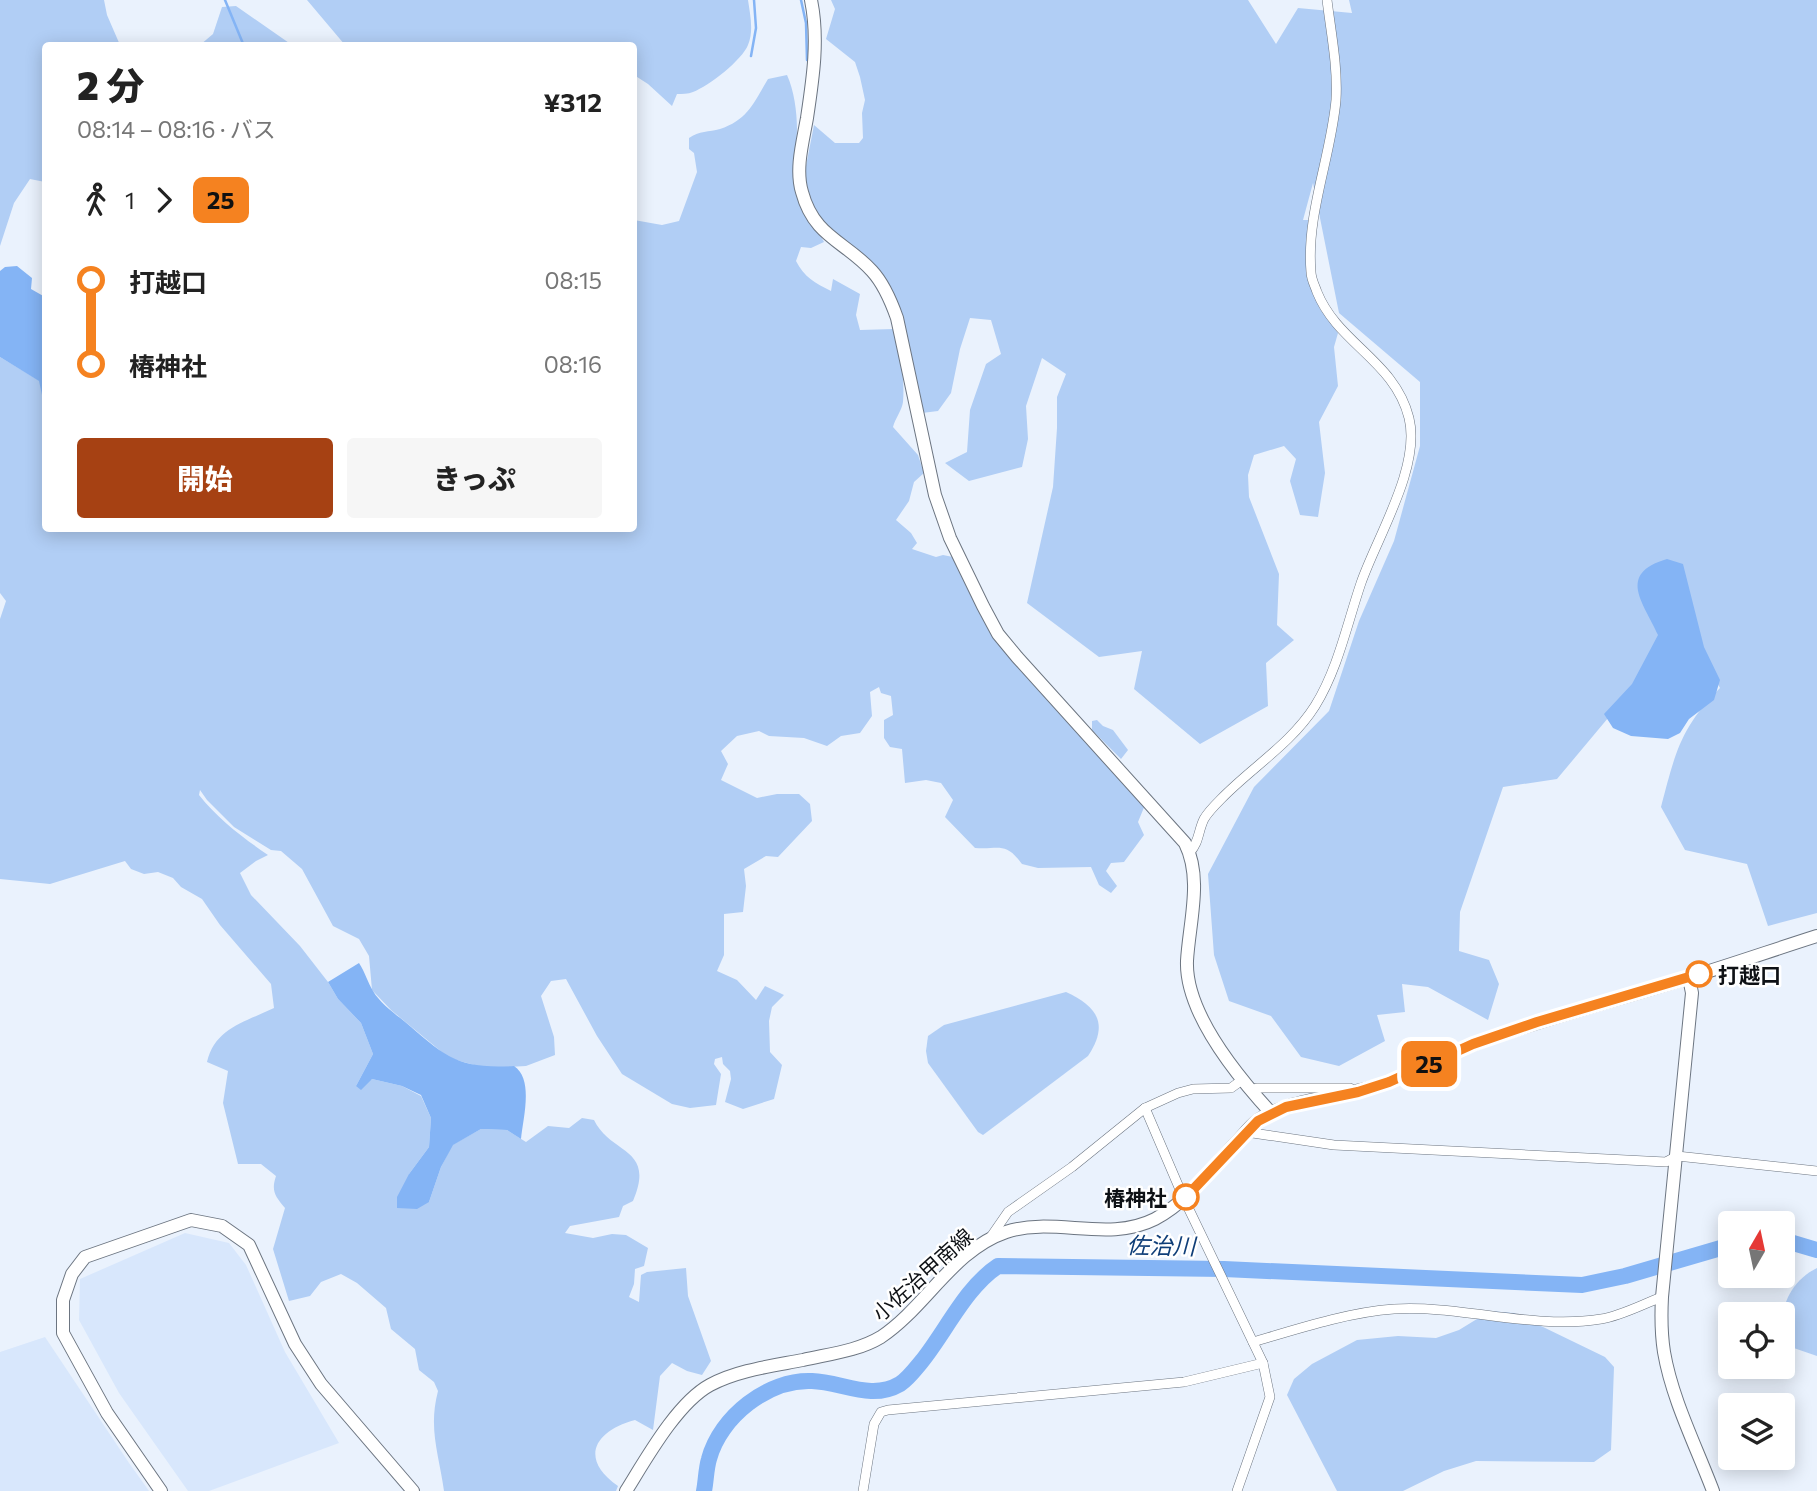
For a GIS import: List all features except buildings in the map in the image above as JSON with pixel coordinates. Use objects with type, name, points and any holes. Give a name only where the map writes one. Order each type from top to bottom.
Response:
[{"type":"street","points":[[811,0],[816,35],[815,63],[802,149],[801,191],[816,223],[829,237],[873,272],[890,300],[897,318],[928,469],[950,538],[998,634],[1160,813],[1190,852],[1194,877],[1187,962],[1192,994],[1212,1034],[1242,1080],[1272,1114]]},
{"type":"street","points":[[1190,852],[1196,846],[1205,817],[1222,798],[1292,736],[1323,692],[1406,469],[1410,419],[1399,389],[1381,366],[1336,326],[1324,308],[1311,274],[1313,227],[1336,100],[1335,63],[1327,0]]},
{"type":"street","name":"小佐治甲南線","points":[[626,1491],[682,1409],[699,1392],[738,1373],[859,1347],[879,1338],[898,1324],[968,1255],[990,1238],[1011,1230],[1038,1227],[1103,1230],[1125,1228],[1153,1220],[1184,1199],[1258,1121],[1286,1107],[1358,1092],[1389,1082],[1473,1044],[1817,936]]},
{"type":"street","points":[[1689,978],[1692,993],[1662,1297],[1661,1331],[1676,1395],[1713,1491]]},
{"type":"street","points":[[990,1238],[1008,1212],[1072,1167],[1145,1108],[1178,1093],[1193,1089],[1231,1088],[1242,1080]]},
{"type":"street","points":[[1251,1090],[1357,1088],[1358,1092]]},
{"type":"street","points":[[1145,1108],[1184,1199],[1263,1363],[1270,1397],[1237,1491]]},
{"type":"street","points":[[1246,1132],[1334,1145],[1666,1163],[1676,1156],[1817,1171]]},
{"type":"street","points":[[161,1491],[107,1413],[63,1333],[63,1300],[72,1274],[85,1257],[191,1220],[222,1226],[249,1245],[295,1344],[315,1374],[413,1491]]},
{"type":"street","points":[[1253,1342],[1375,1311],[1418,1308],[1576,1321],[1604,1319],[1662,1297]]},
{"type":"street","points":[[863,1491],[874,1424],[881,1412],[1184,1382],[1263,1363]]},
{"type":"shaded area","points":[[0,0],[104,0],[107,15],[119,42],[42,42],[42,181],[30,179],[14,203],[0,246]]},
{"type":"shaded area","points":[[307,0],[748,0],[751,22],[748,45],[732,65],[700,89],[677,94],[672,106],[637,77],[637,42],[342,42]]},
{"type":"shaded area","points":[[831,0],[1248,0],[1276,44],[1298,8],[1352,13],[1349,0],[1817,0],[1817,913],[1768,926],[1747,864],[1685,850],[1661,807],[1670,772],[1687,729],[1720,688],[1653,565],[1638,588],[1666,632],[1639,681],[1557,779],[1503,787],[1460,912],[1459,951],[1489,960],[1499,984],[1488,1020],[1428,987],[1402,984],[1405,1012],[1377,1015],[1385,1041],[1339,1066],[1301,1057],[1271,1016],[1229,1001],[1214,955],[1208,874],[1254,787],[1329,711],[1359,621],[1394,541],[1420,446],[1420,382],[1339,313],[1313,183],[1303,220],[1311,220],[1307,272],[1320,309],[1338,333],[1334,347],[1338,386],[1319,422],[1325,473],[1318,517],[1300,515],[1290,481],[1296,459],[1284,446],[1254,455],[1248,475],[1249,497],[1279,574],[1277,625],[1294,640],[1266,663],[1268,706],[1200,744],[1134,689],[1142,651],[1099,657],[1027,603],[1053,487],[1057,397],[1066,374],[1042,358],[1026,406],[1028,439],[1022,467],[969,481],[945,463],[967,452],[970,410],[986,364],[1001,354],[991,320],[970,318],[951,393],[938,411],[922,413],[898,306],[814,210],[804,176],[814,125],[835,143],[859,143],[863,138],[862,113],[865,100],[855,62],[826,39],[835,9]]},
{"type":"shaded area","points":[[236,6],[288,42],[204,42],[213,34],[222,7]]},
{"type":"shaded area","points":[[787,75],[796,116],[796,195],[824,242],[811,248],[801,247],[796,261],[799,267],[815,282],[831,291],[833,279],[860,294],[856,315],[860,330],[894,329],[902,365],[903,393],[902,405],[893,427],[918,455],[924,473],[914,482],[909,501],[896,520],[911,533],[917,543],[912,549],[936,557],[953,557],[968,590],[997,636],[1145,805],[1138,822],[1144,835],[1124,862],[1111,863],[1106,871],[1117,886],[1111,893],[1099,885],[1091,867],[1038,868],[1022,864],[1006,849],[975,848],[945,817],[953,800],[941,783],[926,780],[905,783],[902,749],[890,747],[884,738],[884,720],[893,715],[891,696],[881,693],[879,687],[870,692],[872,716],[860,733],[841,736],[827,746],[804,738],[769,736],[759,731],[737,736],[721,751],[728,764],[721,780],[757,798],[799,794],[810,804],[812,821],[778,857],[766,856],[744,869],[746,886],[743,912],[724,914],[724,955],[717,971],[737,980],[756,1000],[765,986],[784,995],[772,1007],[769,1021],[770,1052],[782,1065],[774,1099],[743,1109],[725,1102],[731,1079],[730,1071],[723,1064],[722,1057],[715,1059],[714,1064],[721,1074],[716,1105],[690,1108],[672,1104],[622,1074],[597,1036],[566,979],[551,981],[541,996],[554,1037],[555,1055],[526,1066],[485,1068],[449,1058],[391,1010],[372,990],[369,956],[359,939],[333,926],[302,869],[281,851],[271,850],[234,827],[200,790],[199,795],[215,812],[240,835],[268,855],[240,873],[251,895],[300,946],[338,999],[361,1023],[373,1054],[356,1086],[372,1079],[402,1086],[421,1096],[431,1118],[429,1147],[409,1174],[429,1202],[452,1145],[481,1129],[507,1130],[526,1142],[548,1126],[569,1128],[582,1118],[594,1120],[610,1140],[635,1161],[639,1170],[639,1183],[633,1201],[623,1206],[619,1217],[570,1226],[565,1233],[593,1238],[612,1234],[626,1235],[648,1248],[644,1266],[635,1269],[634,1284],[629,1297],[639,1302],[641,1275],[686,1268],[688,1296],[711,1361],[702,1375],[672,1363],[660,1376],[653,1430],[635,1420],[610,1431],[601,1439],[595,1456],[598,1466],[618,1486],[616,1491],[444,1491],[434,1430],[438,1391],[434,1382],[419,1370],[415,1349],[391,1329],[386,1308],[357,1283],[341,1274],[321,1282],[310,1296],[289,1301],[273,1249],[285,1208],[275,1193],[276,1176],[261,1164],[238,1164],[223,1103],[228,1071],[207,1062],[211,1050],[224,1034],[242,1022],[274,1008],[271,984],[220,925],[202,899],[181,887],[173,878],[158,872],[144,874],[131,869],[125,861],[50,884],[0,879],[0,619],[6,601],[0,593],[0,357],[40,381],[42,532],[637,532],[637,221],[662,225],[679,221],[697,172],[694,153],[689,149],[689,138],[737,121],[754,103],[768,79]]},
{"type":"shaded area","points":[[1097,720],[1113,730],[1128,750],[1121,759],[1092,730],[1092,721]]},
{"type":"shaded area","points":[[1066,992],[1086,1004],[1097,1018],[1098,1035],[1088,1056],[983,1135],[978,1132],[928,1063],[928,1036],[944,1025]]},
{"type":"shaded area","points":[[185,1233],[229,1243],[246,1265],[285,1352],[339,1443],[209,1491],[188,1491],[119,1393],[79,1320],[80,1279]]},
{"type":"shaded area","points":[[1817,1268],[1817,1356],[1795,1348],[1795,1302],[1786,1302],[1792,1290],[1807,1274]]},
{"type":"shaded area","points":[[1490,1311],[1514,1313],[1605,1357],[1614,1367],[1611,1450],[1594,1462],[1476,1461],[1444,1471],[1403,1491],[1337,1491],[1287,1395],[1294,1379],[1312,1364],[1357,1340],[1398,1336],[1436,1338],[1459,1330]]},
{"type":"shaded area","points":[[45,1337],[149,1491],[0,1491],[0,1352]]},
{"type":"water","points":[[17,266],[32,278],[31,289],[42,295],[42,395],[39,381],[0,357],[0,271],[5,267]]},
{"type":"water","points":[[1667,559],[1683,564],[1704,647],[1720,680],[1714,700],[1689,719],[1680,733],[1668,739],[1631,736],[1613,728],[1604,714],[1632,684],[1658,635],[1641,601],[1638,581],[1651,565]]},
{"type":"water","points":[[359,963],[379,1000],[442,1052],[465,1063],[514,1066],[524,1080],[526,1100],[521,1139],[507,1130],[481,1129],[453,1145],[441,1167],[429,1202],[417,1209],[397,1208],[397,1197],[409,1174],[429,1147],[431,1118],[421,1095],[402,1086],[372,1079],[361,1090],[356,1086],[373,1054],[361,1023],[338,999],[328,982]]},
{"type":"waterway","points":[[225,0],[242,42]]},
{"type":"waterway","points":[[751,56],[756,28],[754,0]]},
{"type":"waterway","points":[[801,0],[806,23],[807,60]]},
{"type":"waterway","name":"佐治川","points":[[1796,1244],[1817,1250]]},
{"type":"waterway","name":"佐治川","points":[[704,1491],[708,1463],[715,1444],[735,1415],[748,1404],[779,1386],[795,1382],[823,1382],[867,1391],[889,1389],[900,1384],[922,1361],[976,1285],[998,1266],[1224,1269],[1582,1285],[1625,1276],[1718,1249]]},
{"type":"bus line","name":"25","points":[[1186,1197],[1258,1121],[1286,1107],[1358,1092],[1389,1082],[1473,1044],[1699,974]]},
{"type":"place","name":"打越口","points":[[1699,974]]},
{"type":"place","name":"椿神社","points":[[1186,1197]]}]
